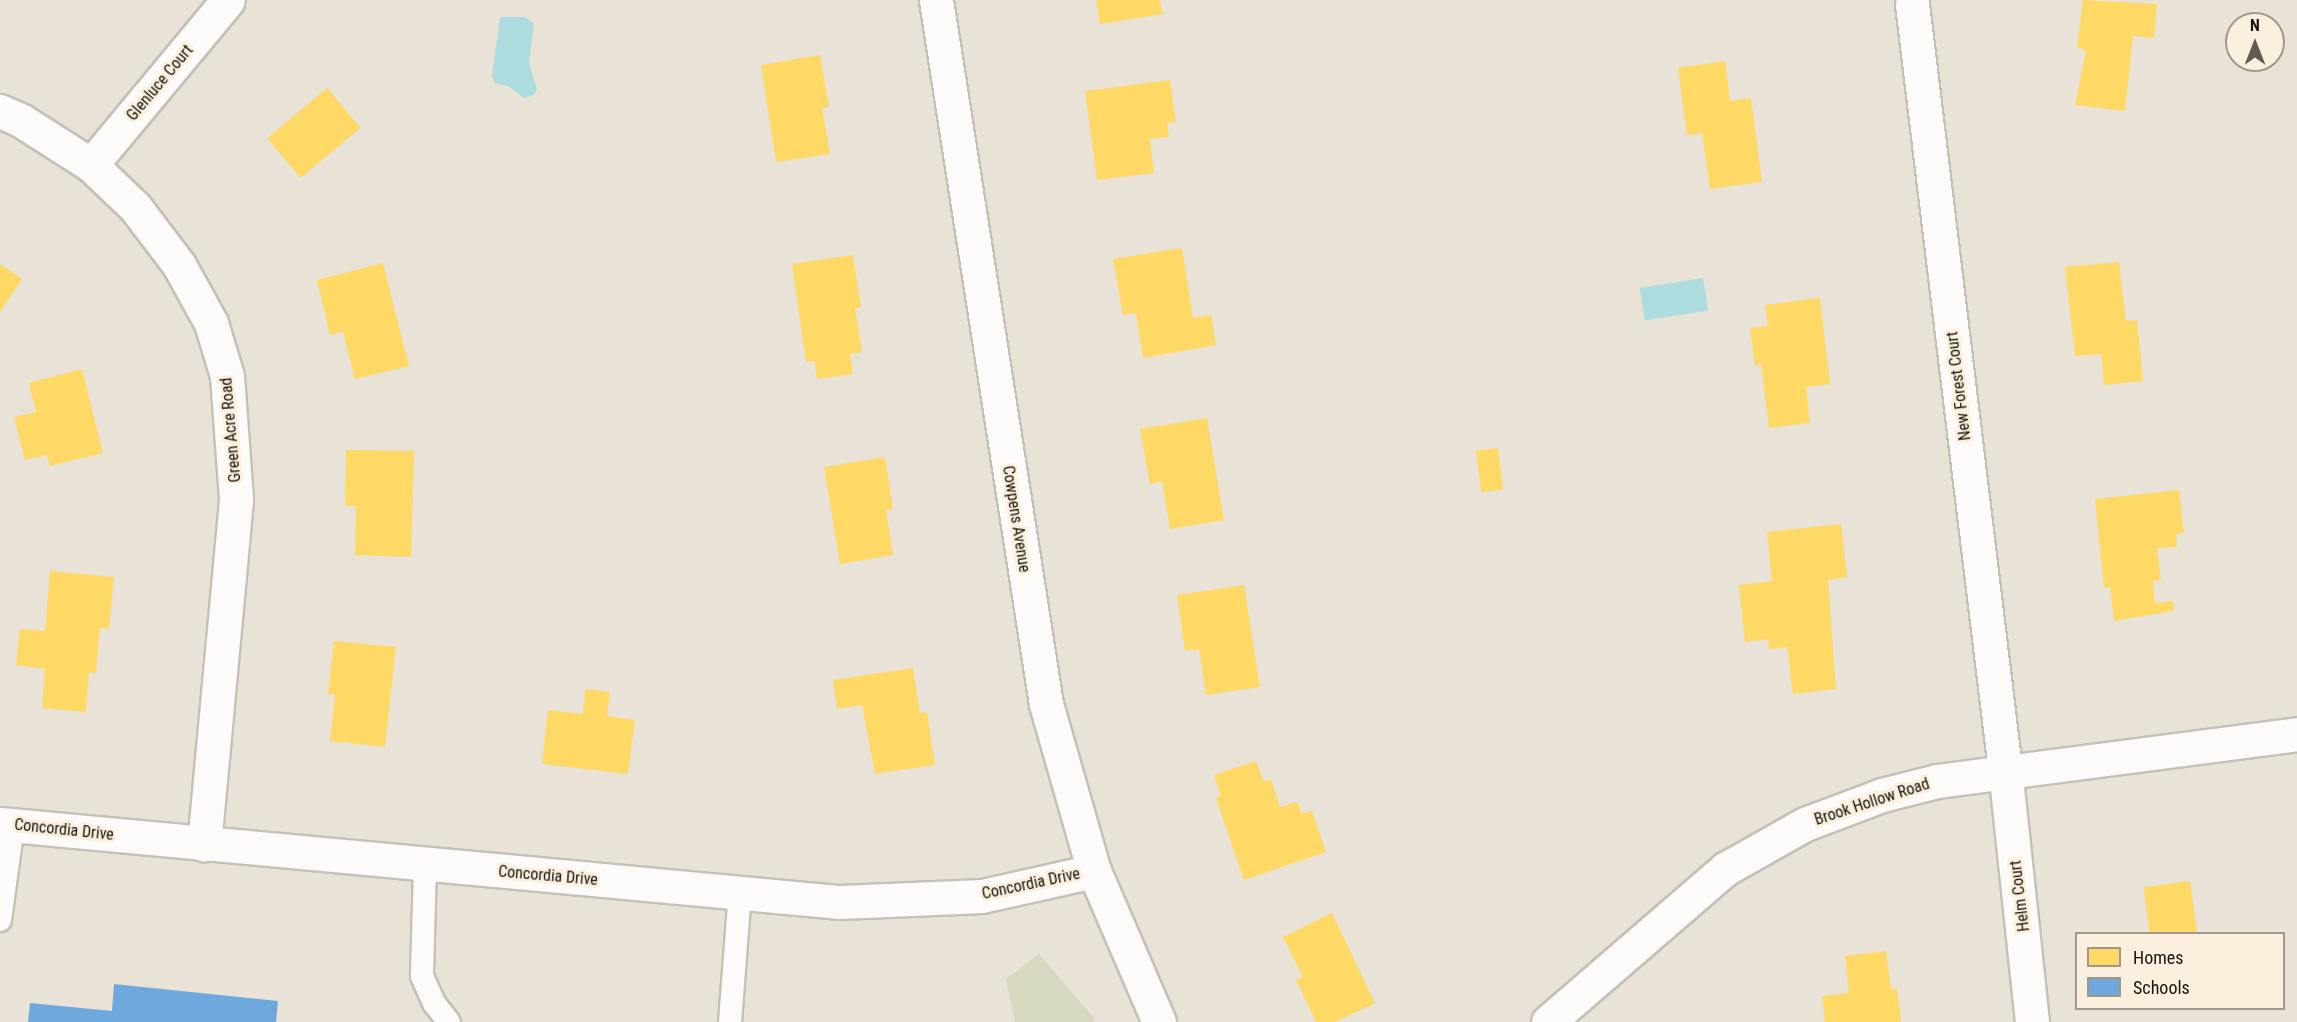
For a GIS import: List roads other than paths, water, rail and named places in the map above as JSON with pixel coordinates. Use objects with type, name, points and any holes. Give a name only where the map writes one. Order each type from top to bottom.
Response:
[{"type":"street","name":"Glenluce Court","points":[[91,165],[228,0]]},
{"type":"street","name":"Cowpens Avenue","points":[[936,0],[1046,704],[1094,871],[1159,1022]]},
{"type":"street","name":"New Forest Court","points":[[1912,4],[2006,769]]},
{"type":"street","name":"Green Acre Road","points":[[0,111],[22,121],[91,165],[135,207],[179,265],[211,323],[228,376],[236,500],[204,844]]},
{"type":"street","name":"Brook Hollow Road","points":[[1548,1022],[1725,869],[1805,824],[1882,795],[2006,769],[2297,734]]},
{"type":"street","name":"Helm Court","points":[[2006,769],[2032,1022]]},
{"type":"street","name":"Concordia Drive","points":[[6,825],[425,866],[840,902],[916,901],[982,896],[1094,871]]},
{"type":"lane","points":[[0,920],[6,825]]},
{"type":"lane","points":[[425,866],[422,976],[434,1002],[449,1022]]},
{"type":"lane","points":[[730,1022],[740,893]]},
{"type":"water","points":[[500,17],[525,17],[534,23],[529,63],[537,89],[534,95],[524,98],[508,86],[495,83],[492,76]]},
{"type":"water","points":[[1703,278],[1708,311],[1645,321],[1640,288]]}]
